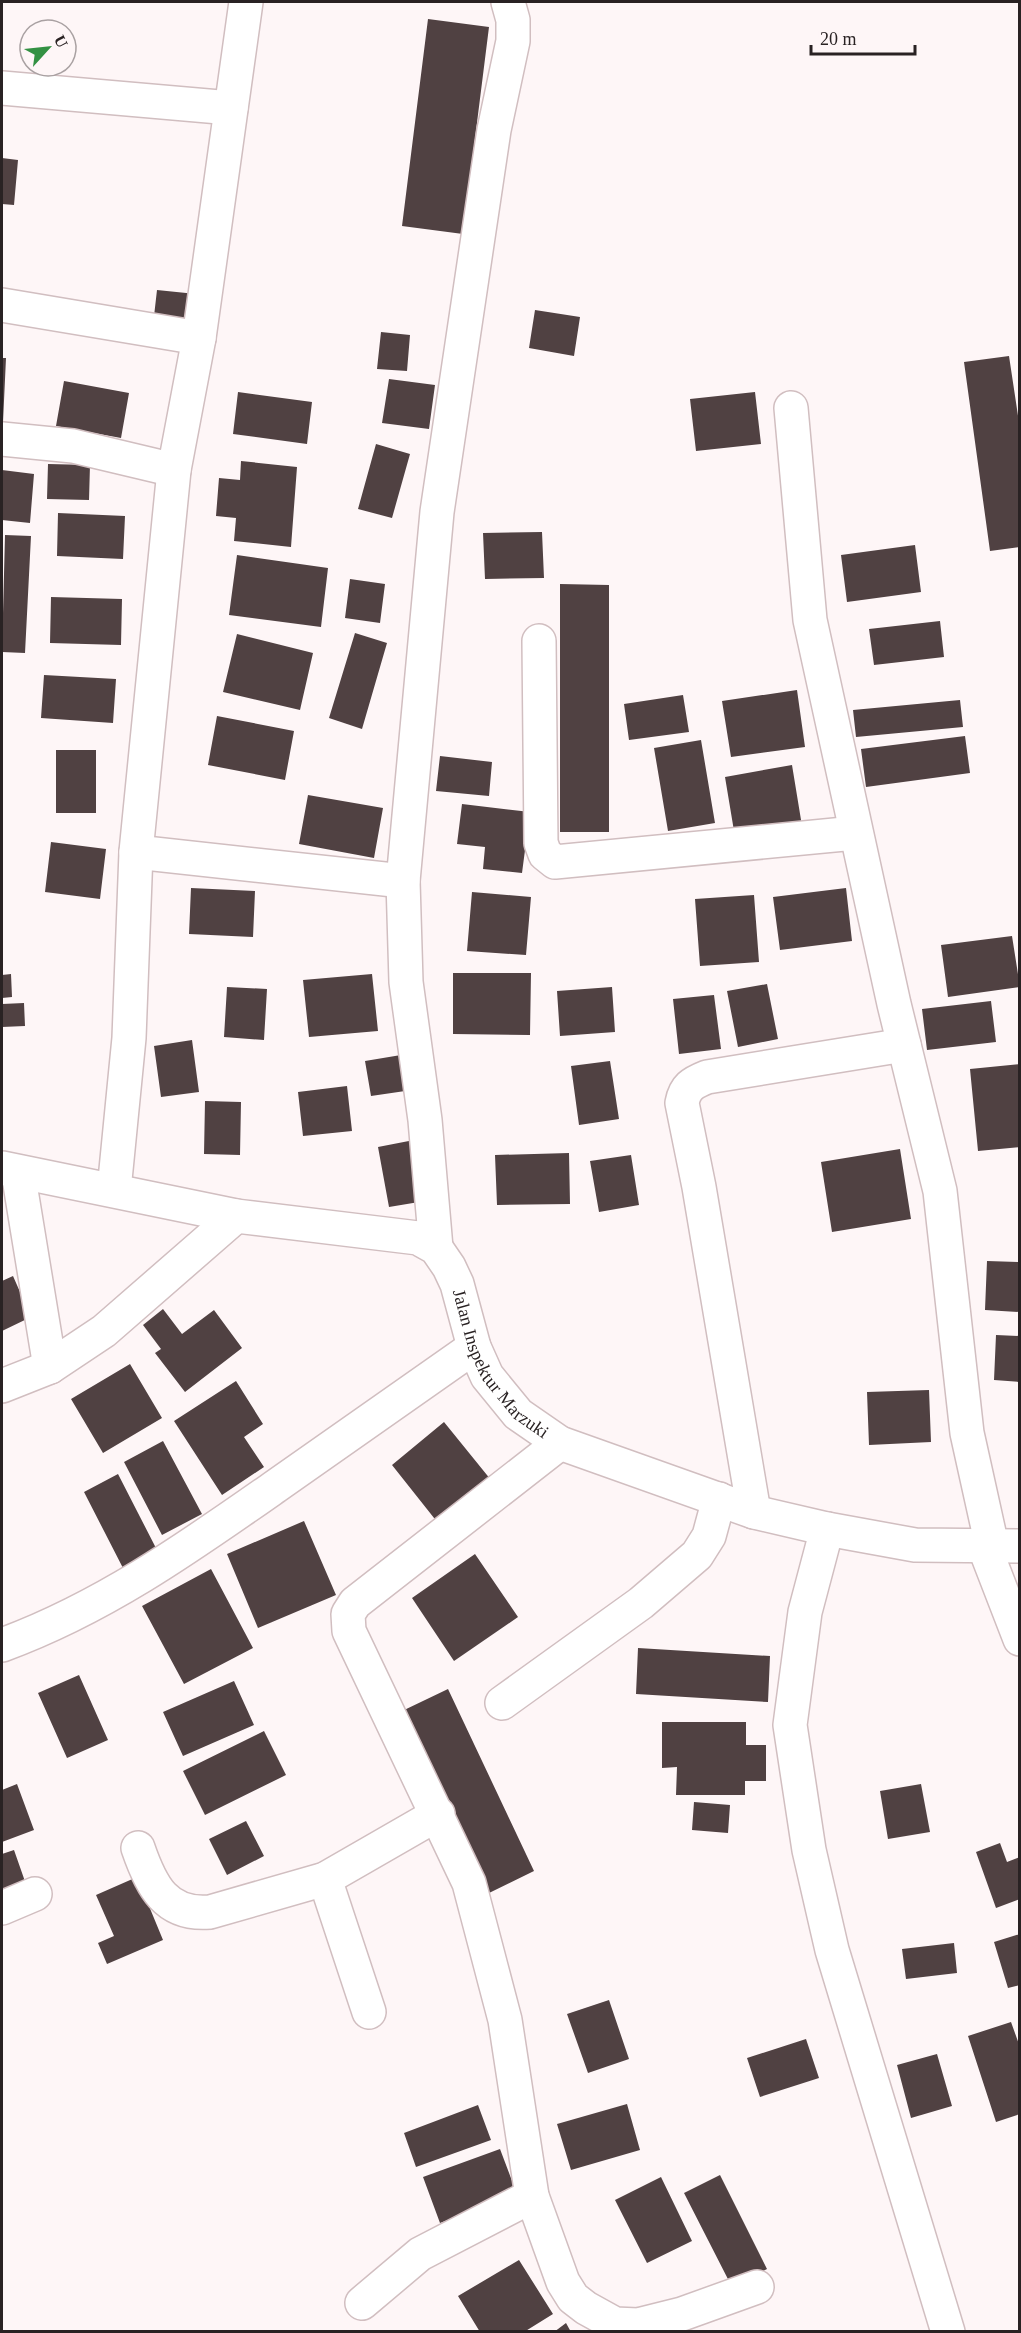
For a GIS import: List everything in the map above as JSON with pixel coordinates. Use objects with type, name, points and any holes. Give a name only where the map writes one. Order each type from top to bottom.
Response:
[{"type":"street","points":[[114,1190],[129,1038],[136,852],[174,470],[199,338],[246,2]]},
{"type":"street","points":[[436,1248],[425,1120],[406,982],[403,881],[437,512],[494,130],[513,40],[513,20],[508,2]]},
{"type":"street","points":[[2,88],[231,108]]},
{"type":"street","points":[[2,304],[199,338]]},
{"type":"street","points":[[791,408],[810,620],[855,833],[940,1191],[967,1433],[999,1546],[1020,1639]]},
{"type":"street","points":[[2,439],[73,446],[174,470]]},
{"type":"street","points":[[539,641],[541,843],[545,854],[555,862],[855,833]]},
{"type":"street","points":[[136,852],[403,881]]},
{"type":"street","points":[[754,1512],[699,1187],[682,1103],[684,1092],[692,1083],[707,1077],[904,1045]]},
{"type":"street","points":[[50,1367],[10,1170],[236,1216],[398,1234],[418,1238],[436,1248]]},
{"type":"street","points":[[2,1386],[50,1367],[104,1331],[236,1216]]},
{"type":"street","name":"Jalan Inspektur Marzuki","points":[[436,1248],[458,1284],[474,1347],[487,1376],[518,1414],[560,1443],[754,1512],[827,1529],[915,1545],[999,1546]]},
{"type":"street","points":[[2,1645],[32,1634],[100,1601],[186,1549],[474,1347]]},
{"type":"street","points":[[560,1443],[355,1603],[348,1614],[353,1642],[470,1883],[505,2020],[532,2196],[563,2282],[573,2298],[615,2324],[638,2325],[652,2323],[757,2287]]},
{"type":"street","points":[[502,1703],[641,1603],[697,1555],[709,1536],[719,1499]]},
{"type":"street","points":[[827,1529],[805,1612],[790,1725],[807,1839],[832,1950],[948,2331]]},
{"type":"street","points":[[138,1848],[144,1867],[170,1904],[193,1913],[210,1912],[325,1879],[438,1814]]},
{"type":"street","points":[[325,1879],[369,2012]]},
{"type":"street","points":[[2,1908],[35,1894]]},
{"type":"street","points":[[362,2303],[420,2254],[532,2196]]},
{"type":"building","points":[[428,19],[489,27],[463,234],[402,226]]},
{"type":"building","points":[[2,158],[18,160],[14,205],[2,204]]},
{"type":"building","points":[[157,290],[196,294],[193,330],[153,325]]},
{"type":"building","points":[[535,310],[580,317],[574,356],[529,348]]},
{"type":"building","points":[[381,332],[410,335],[407,371],[377,369]]},
{"type":"building","points":[[1009,356],[1020,429],[1020,547],[990,551],[964,362]]},
{"type":"building","points":[[2,358],[6,358],[3,422],[2,422]]},
{"type":"building","points":[[389,379],[435,385],[429,429],[382,423]]},
{"type":"building","points":[[64,381],[129,393],[121,438],[56,426]]},
{"type":"building","points":[[238,392],[312,402],[307,444],[233,434]]},
{"type":"building","points":[[755,392],[761,444],[696,451],[690,399]]},
{"type":"building","points":[[376,444],[410,454],[392,518],[358,509]]},
{"type":"building","points":[[241,461],[297,467],[291,547],[234,541],[236,518],[216,516],[219,478],[240,480]]},
{"type":"building","points":[[48,464],[90,465],[89,500],[47,499]]},
{"type":"building","points":[[2,470],[34,474],[30,523],[2,520]]},
{"type":"building","points":[[58,513],[125,516],[123,559],[57,556]]},
{"type":"building","points":[[542,532],[544,578],[485,579],[483,533]]},
{"type":"building","points":[[5,535],[31,536],[25,653],[2,652]]},
{"type":"building","points":[[915,545],[921,592],[847,602],[841,555]]},
{"type":"building","points":[[237,555],[328,568],[321,627],[229,615]]},
{"type":"building","points":[[350,579],[385,584],[380,623],[345,618]]},
{"type":"building","points":[[560,584],[609,585],[609,832],[560,832]]},
{"type":"building","points":[[51,597],[122,599],[121,645],[50,643]]},
{"type":"building","points":[[940,621],[944,657],[874,665],[869,629]]},
{"type":"building","points":[[355,633],[387,643],[362,729],[329,718]]},
{"type":"building","points":[[237,634],[313,653],[300,710],[223,692]]},
{"type":"building","points":[[44,675],[116,679],[113,723],[41,718]]},
{"type":"building","points":[[797,690],[805,747],[731,757],[722,701]]},
{"type":"building","points":[[683,695],[689,732],[629,740],[624,704]]},
{"type":"building","points":[[960,700],[963,727],[856,737],[853,710]]},
{"type":"building","points":[[217,716],[294,731],[285,780],[208,765]]},
{"type":"building","points":[[965,736],[970,773],[866,787],[861,749]]},
{"type":"building","points":[[701,740],[715,823],[668,831],[654,748]]},
{"type":"building","points":[[56,750],[96,750],[96,813],[56,813]]},
{"type":"building","points":[[440,756],[492,762],[489,796],[436,791]]},
{"type":"building","points":[[792,765],[802,826],[735,837],[725,777]]},
{"type":"building","points":[[308,795],[383,808],[374,858],[299,844]]},
{"type":"building","points":[[462,804],[530,812],[522,873],[483,869],[485,847],[457,844]]},
{"type":"building","points":[[51,842],[106,849],[100,899],[45,892]]},
{"type":"building","points":[[191,888],[255,891],[253,937],[189,934]]},
{"type":"building","points":[[846,888],[852,941],[780,950],[773,897]]},
{"type":"building","points":[[472,892],[531,897],[526,955],[467,951]]},
{"type":"building","points":[[754,895],[759,962],[700,966],[695,899]]},
{"type":"building","points":[[1012,936],[1020,987],[948,997],[941,945]]},
{"type":"building","points":[[453,973],[531,973],[530,1035],[453,1034]]},
{"type":"building","points":[[11,974],[12,997],[2,998],[2,975]]},
{"type":"building","points":[[372,974],[378,1031],[309,1037],[303,980]]},
{"type":"building","points":[[767,984],[778,1039],[738,1047],[727,991]]},
{"type":"building","points":[[227,987],[267,989],[264,1040],[224,1037]]},
{"type":"building","points":[[612,987],[615,1032],[560,1036],[557,991]]},
{"type":"building","points":[[714,995],[721,1049],[679,1054],[673,999]]},
{"type":"building","points":[[991,1001],[996,1042],[927,1050],[922,1009]]},
{"type":"building","points":[[24,1003],[25,1026],[2,1027],[2,1004]]},
{"type":"building","points":[[192,1040],[199,1092],[161,1097],[154,1046]]},
{"type":"building","points":[[407,1054],[412,1090],[371,1096],[365,1061]]},
{"type":"building","points":[[610,1061],[619,1119],[579,1125],[571,1066]]},
{"type":"building","points":[[1020,1064],[1020,1147],[978,1151],[970,1069]]},
{"type":"building","points":[[347,1086],[352,1131],[303,1136],[298,1092]]},
{"type":"building","points":[[205,1101],[241,1102],[240,1155],[204,1154]]},
{"type":"building","points":[[414,1140],[425,1201],[389,1207],[378,1147]]},
{"type":"building","points":[[900,1149],[911,1219],[832,1232],[821,1162]]},
{"type":"building","points":[[569,1153],[570,1204],[497,1205],[495,1155]]},
{"type":"building","points":[[631,1155],[639,1205],[599,1212],[590,1161]]},
{"type":"building","points":[[987,1261],[1020,1262],[1020,1312],[985,1310]]},
{"type":"building","points":[[13,1276],[31,1317],[2,1331],[2,1281]]},
{"type":"building","points":[[163,1309],[182,1334],[214,1310],[242,1348],[185,1392],[155,1353],[161,1349],[143,1325]]},
{"type":"building","points":[[996,1335],[1020,1336],[1020,1382],[994,1380]]},
{"type":"building","points":[[130,1364],[162,1418],[103,1453],[71,1399]]},
{"type":"building","points":[[236,1381],[263,1424],[244,1437],[264,1467],[222,1495],[174,1421]]},
{"type":"building","points":[[929,1390],[931,1442],[869,1445],[867,1392]]},
{"type":"building","points":[[444,1422],[491,1480],[438,1523],[392,1465]]},
{"type":"building","points":[[163,1441],[202,1514],[162,1535],[124,1462]]},
{"type":"building","points":[[118,1474],[158,1552],[124,1570],[84,1492]]},
{"type":"building","points":[[304,1521],[336,1595],[258,1628],[227,1554]]},
{"type":"building","points":[[475,1554],[518,1617],[454,1661],[412,1598]]},
{"type":"building","points":[[211,1569],[253,1648],[184,1684],[142,1606]]},
{"type":"building","points":[[638,1648],[770,1656],[768,1702],[636,1694]]},
{"type":"building","points":[[79,1675],[108,1740],[67,1758],[38,1693]]},
{"type":"building","points":[[234,1681],[254,1725],[183,1756],[163,1712]]},
{"type":"building","points":[[448,1689],[534,1871],[487,1894],[400,1712]]},
{"type":"building","points":[[662,1722],[746,1722],[746,1745],[766,1745],[766,1781],[745,1781],[745,1795],[676,1795],[677,1767],[662,1768]]},
{"type":"building","points":[[264,1731],[286,1775],[205,1815],[183,1771]]},
{"type":"building","points":[[17,1784],[34,1830],[2,1842],[2,1790]]},
{"type":"building","points":[[921,1784],[930,1832],[888,1839],[880,1791]]},
{"type":"building","points":[[694,1802],[730,1805],[728,1833],[692,1830]]},
{"type":"building","points":[[246,1821],[264,1856],[227,1875],[209,1839]]},
{"type":"building","points":[[1000,1843],[1007,1862],[1020,1857],[1020,1899],[996,1908],[976,1852]]},
{"type":"building","points":[[14,1850],[28,1890],[2,1899],[2,1854]]},
{"type":"building","points":[[137,1877],[163,1940],[107,1964],[98,1943],[114,1936],[96,1895]]},
{"type":"building","points":[[1020,1934],[1020,1985],[1008,1988],[994,1942]]},
{"type":"building","points":[[954,1943],[957,1973],[906,1979],[902,1949]]},
{"type":"building","points":[[609,2000],[629,2059],[588,2073],[567,2014]]},
{"type":"building","points":[[1011,2022],[1020,2047],[1020,2114],[996,2122],[968,2036]]},
{"type":"building","points":[[806,2039],[819,2078],[760,2097],[747,2058]]},
{"type":"building","points":[[937,2054],[952,2106],[911,2118],[897,2065]]},
{"type":"building","points":[[627,2104],[640,2150],[571,2170],[557,2124]]},
{"type":"building","points":[[478,2105],[491,2140],[416,2167],[404,2133]]},
{"type":"building","points":[[500,2149],[517,2194],[440,2223],[423,2177]]},
{"type":"building","points":[[720,2175],[767,2269],[732,2287],[684,2193]]},
{"type":"building","points":[[661,2177],[692,2241],[647,2263],[615,2200]]},
{"type":"building","points":[[519,2260],[553,2314],[524,2332],[480,2332],[458,2296]]},
{"type":"building","points":[[566,2323],[571,2332],[554,2332]]}]
